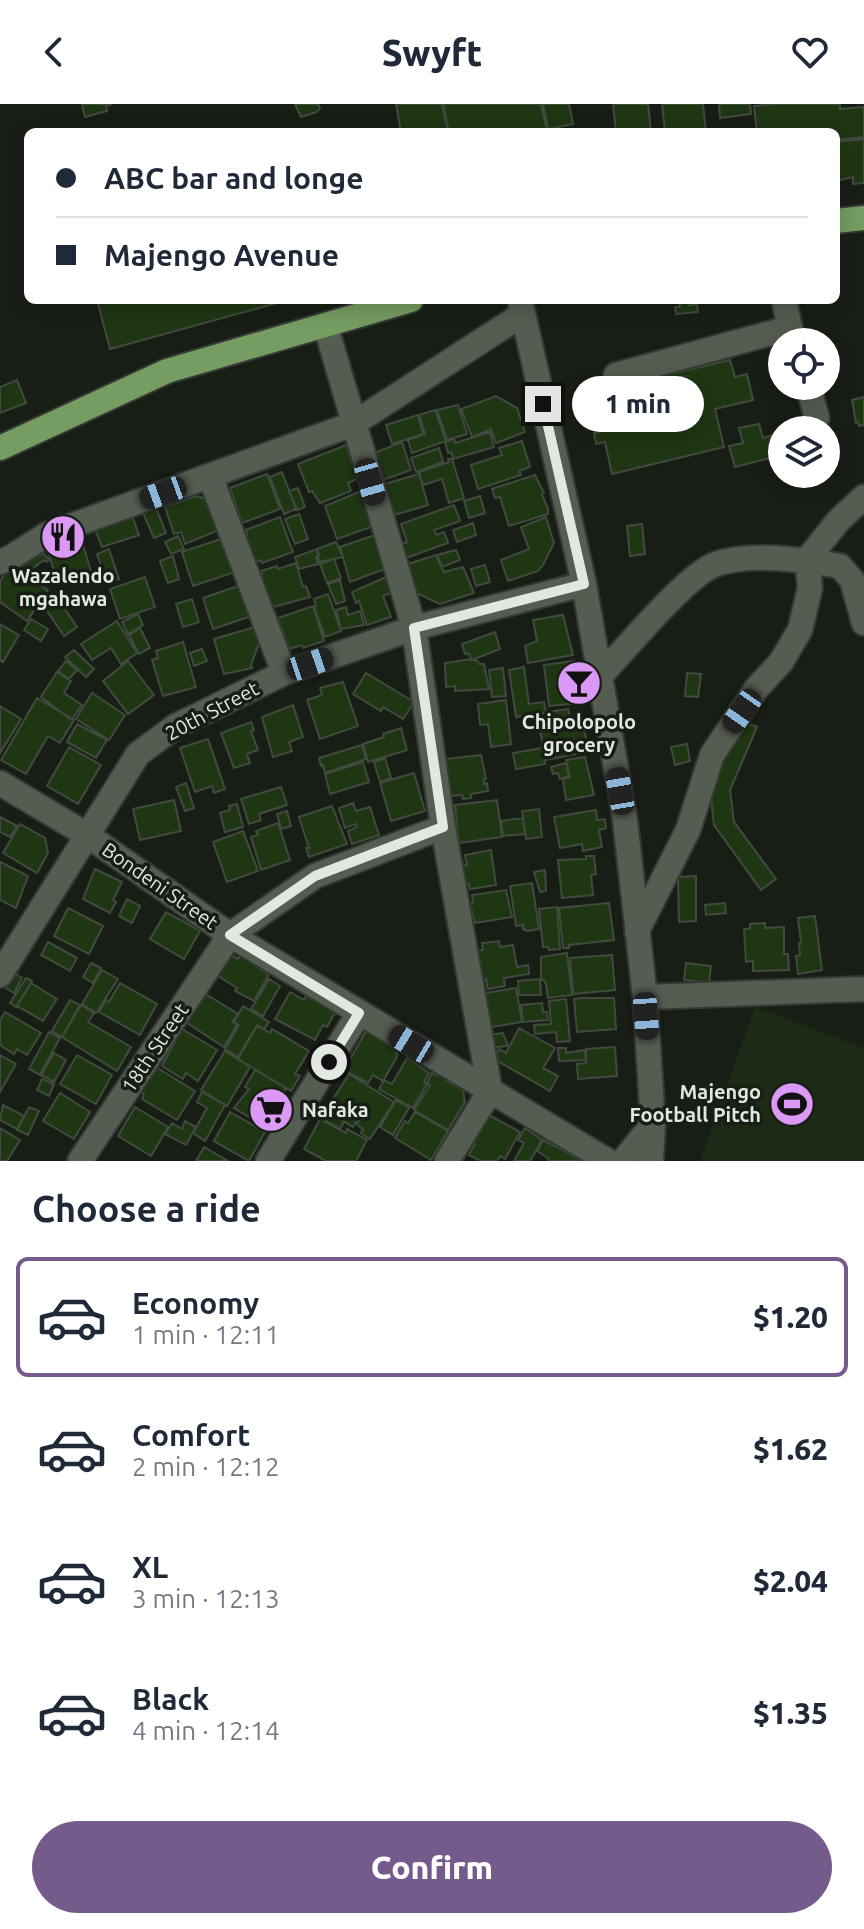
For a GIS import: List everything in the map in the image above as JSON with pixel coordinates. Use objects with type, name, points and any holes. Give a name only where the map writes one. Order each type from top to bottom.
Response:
[{"type":"main road","points":[[840,221],[864,218]]},
{"type":"main road","points":[[0,448],[167,371],[398,304]]},
{"type":"street","points":[[785,304],[790,328]]},
{"type":"street","points":[[0,562],[46,535],[353,424],[521,307],[584,584],[625,820],[645,997],[653,1124],[651,1161]]},
{"type":"street","points":[[326,327],[414,628],[443,827],[490,1091],[447,1161]]},
{"type":"street","points":[[616,375],[768,340]]},
{"type":"street","points":[[210,476],[284,673]]},
{"type":"street","points":[[637,931],[688,830],[712,755],[756,689],[781,662],[800,630],[810,588],[807,560],[838,521],[864,497]]},
{"type":"street","points":[[600,676],[693,578],[715,564],[771,558],[840,566],[852,580],[864,623]]},
{"type":"street","name":"20th Street","points":[[0,975],[138,754],[176,726],[284,673],[414,628],[584,584]]},
{"type":"street","name":"Bondeni Street","points":[[0,783],[87,835],[230,935],[608,1161]]},
{"type":"street","points":[[230,935],[315,876],[443,827]]},
{"type":"street","name":"18th Street","points":[[80,1161],[230,935]]},
{"type":"street","points":[[645,997],[864,989]]},
{"type":"street","points":[[268,1161],[359,1013]]},
{"type":"street","points":[[623,1161],[653,1124]]},
{"type":"green space","name":"Majengo Football Pitch","points":[[755,1007],[864,1048],[864,1161],[700,1161]]},
{"type":"building","points":[[82,104],[112,104],[106,106],[107,111],[85,117]]},
{"type":"building","points":[[295,104],[318,104],[320,108],[301,117]]},
{"type":"building","points":[[396,104],[442,104],[447,128],[400,128]]},
{"type":"building","points":[[443,104],[541,104],[546,128],[448,128]]},
{"type":"building","points":[[543,104],[569,104],[573,124],[548,128]]},
{"type":"building","points":[[613,104],[648,104],[651,128],[616,128]]},
{"type":"building","points":[[662,104],[703,104],[706,128],[665,128]]},
{"type":"building","points":[[719,104],[750,104],[751,114],[720,118]]},
{"type":"building","points":[[840,104],[840,109],[864,107],[864,137],[840,140],[840,128],[757,128],[754,106]]},
{"type":"building","points":[[864,139],[864,183],[853,184],[853,177],[840,180],[840,142]]},
{"type":"building","points":[[98,304],[273,304],[110,349]]},
{"type":"building","points":[[679,304],[697,304],[698,312],[676,314],[675,307],[680,307]]},
{"type":"building","points":[[730,360],[735,377],[747,374],[753,400],[715,409],[724,447],[612,474],[605,442],[596,444],[594,433],[603,431],[594,392]]},
{"type":"building","points":[[17,380],[26,403],[0,413],[0,387]]},
{"type":"building","points":[[496,396],[517,408],[525,432],[496,443],[491,429],[472,437],[461,409]]},
{"type":"building","points":[[864,397],[864,425],[859,426],[852,400]]},
{"type":"building","points":[[458,405],[467,434],[447,440],[437,410]]},
{"type":"building","points":[[435,410],[446,441],[412,453],[408,440],[425,434],[419,415]]},
{"type":"building","points":[[418,415],[423,434],[392,444],[386,425]]},
{"type":"building","points":[[759,424],[763,438],[768,436],[768,459],[735,467],[729,446],[743,443],[739,428]]},
{"type":"building","points":[[490,432],[494,447],[453,459],[451,452],[448,453],[445,442],[454,439],[455,443]]},
{"type":"building","points":[[522,441],[530,467],[519,471],[521,475],[478,489],[471,465],[502,455],[499,448]]},
{"type":"building","points":[[402,442],[411,470],[377,482],[369,455]]},
{"type":"building","points":[[346,445],[359,478],[348,483],[351,491],[320,503],[312,491],[309,492],[298,464]]},
{"type":"building","points":[[439,448],[443,462],[416,472],[411,458]]},
{"type":"building","points":[[448,459],[452,459],[464,498],[449,503],[442,479],[423,485],[419,472],[449,462]]},
{"type":"building","points":[[282,472],[296,509],[284,514],[270,477]]},
{"type":"building","points":[[267,474],[280,509],[242,523],[230,488]]},
{"type":"building","points":[[419,474],[428,505],[391,516],[385,484]]},
{"type":"building","points":[[535,475],[544,493],[548,514],[509,526],[500,497],[495,498],[492,489]]},
{"type":"building","points":[[298,488],[305,507],[297,510],[289,491]]},
{"type":"building","points":[[361,491],[374,526],[337,539],[325,506]]},
{"type":"building","points":[[197,496],[208,500],[219,530],[185,544],[181,532],[174,534],[165,507]]},
{"type":"building","points":[[480,496],[485,513],[469,518],[464,501]]},
{"type":"building","points":[[454,505],[460,521],[434,530],[436,535],[444,532],[448,543],[406,558],[401,544],[407,542],[401,524]]},
{"type":"building","points":[[156,508],[166,533],[154,538],[143,513]]},
{"type":"building","points":[[130,510],[139,535],[102,547],[94,527]]},
{"type":"building","points":[[299,514],[308,539],[295,544],[285,519]]},
{"type":"building","points":[[280,517],[293,552],[252,564],[242,537],[247,535],[246,530]]},
{"type":"building","points":[[546,517],[554,543],[543,565],[538,571],[508,581],[501,560],[529,549],[521,527]]},
{"type":"building","points":[[473,523],[476,535],[457,542],[453,530]]},
{"type":"building","points":[[642,524],[645,554],[630,556],[627,526]]},
{"type":"building","points":[[79,531],[91,571],[57,581],[45,542]]},
{"type":"building","points":[[378,534],[390,567],[350,582],[340,547]]},
{"type":"building","points":[[178,536],[184,549],[171,554],[165,542]]},
{"type":"building","points":[[227,537],[238,571],[193,586],[182,552]]},
{"type":"building","points":[[336,542],[343,557],[319,562],[317,549]]},
{"type":"building","points":[[109,549],[119,579],[107,583],[97,554]]},
{"type":"building","points":[[317,549],[318,564],[299,569],[295,557]]},
{"type":"building","points":[[456,550],[460,560],[442,567],[437,555]]},
{"type":"building","points":[[35,552],[39,556],[43,553],[49,560],[44,560],[25,574],[10,565]]},
{"type":"building","points":[[436,555],[444,572],[463,567],[474,593],[440,604],[414,592],[405,565]]},
{"type":"building","points":[[173,556],[179,579],[168,583],[160,561]]},
{"type":"building","points":[[334,559],[341,578],[327,583],[320,564]]},
{"type":"building","points":[[296,563],[303,587],[306,586],[310,597],[266,609],[256,576],[262,574],[261,571]]},
{"type":"building","points":[[485,565],[490,582],[476,586],[471,569]]},
{"type":"building","points":[[10,566],[48,590],[27,621],[0,602],[0,581]]},
{"type":"building","points":[[388,576],[394,592],[383,596],[391,617],[367,625],[359,601],[356,603],[352,592]]},
{"type":"building","points":[[145,577],[155,607],[120,619],[110,589]]},
{"type":"building","points":[[340,580],[345,601],[336,604],[328,584]]},
{"type":"building","points":[[244,584],[254,615],[213,629],[203,598]]},
{"type":"building","points":[[64,589],[73,602],[65,608],[56,594]]},
{"type":"building","points":[[54,593],[77,627],[64,636],[41,602]]},
{"type":"building","points":[[328,594],[341,631],[325,637],[314,599]]},
{"type":"building","points":[[192,599],[199,622],[183,627],[176,604]]},
{"type":"building","points":[[313,606],[324,641],[289,649],[278,618]]},
{"type":"building","points":[[346,607],[348,615],[360,611],[364,625],[341,629],[336,610]]},
{"type":"building","points":[[138,614],[143,625],[128,634],[122,622]]},
{"type":"building","points":[[563,615],[573,655],[528,663],[525,646],[537,641],[533,620]]},
{"type":"building","points":[[31,619],[48,629],[41,641],[24,630]]},
{"type":"building","points":[[117,621],[137,653],[121,664],[111,648],[92,660],[81,644]]},
{"type":"building","points":[[0,624],[19,635],[3,662],[0,661]]},
{"type":"building","points":[[255,627],[259,643],[252,668],[224,674],[214,639]]},
{"type":"building","points":[[140,628],[150,648],[139,654],[129,635]]},
{"type":"building","points":[[495,632],[500,649],[472,660],[468,653],[465,654],[462,644]]},
{"type":"building","points":[[183,642],[196,687],[163,696],[152,660],[158,658],[156,651]]},
{"type":"building","points":[[202,649],[207,661],[194,666],[190,653]]},
{"type":"building","points":[[74,650],[94,669],[86,677],[65,657]]},
{"type":"building","points":[[471,659],[484,664],[489,689],[455,691],[455,686],[446,687],[445,663]]},
{"type":"building","points":[[66,661],[77,670],[69,679],[58,671]]},
{"type":"building","points":[[128,661],[154,695],[128,714],[103,681]]},
{"type":"building","points":[[574,661],[579,703],[549,706],[544,665]]},
{"type":"building","points":[[524,667],[529,704],[544,702],[546,712],[516,717],[509,670]]},
{"type":"building","points":[[503,668],[506,696],[492,697],[489,670]]},
{"type":"building","points":[[57,672],[71,681],[64,693],[82,705],[70,719],[41,697]]},
{"type":"building","points":[[366,673],[414,702],[403,719],[383,707],[381,711],[353,694]]},
{"type":"building","points":[[687,673],[701,674],[698,697],[685,696]]},
{"type":"building","points":[[343,682],[358,726],[320,739],[307,700],[322,695],[320,688]]},
{"type":"building","points":[[92,693],[125,715],[109,740],[76,719]]},
{"type":"building","points":[[37,698],[74,720],[60,743],[48,736],[26,774],[1,760]]},
{"type":"building","points":[[506,700],[511,744],[491,747],[488,724],[480,725],[478,704]]},
{"type":"building","points":[[293,705],[303,737],[289,742],[292,751],[273,757],[262,717]]},
{"type":"building","points":[[0,706],[21,719],[0,753]]},
{"type":"building","points":[[568,709],[570,721],[544,725],[542,713]]},
{"type":"building","points":[[740,720],[757,727],[730,790],[734,822],[776,879],[761,890],[714,825],[710,790]]},
{"type":"building","points":[[583,721],[588,752],[545,760],[540,729]]},
{"type":"building","points":[[251,722],[258,750],[247,754],[250,763],[234,768],[221,733]]},
{"type":"building","points":[[77,724],[107,740],[96,758],[67,742]]},
{"type":"building","points":[[401,728],[407,750],[368,762],[363,744]]},
{"type":"building","points":[[208,739],[225,789],[214,793],[212,786],[195,792],[180,748]]},
{"type":"building","points":[[687,744],[690,761],[675,765],[671,747]]},
{"type":"building","points":[[362,745],[366,759],[325,773],[319,758]]},
{"type":"building","points":[[69,747],[101,765],[78,804],[47,786]]},
{"type":"building","points":[[542,748],[545,764],[516,769],[513,753]]},
{"type":"building","points":[[481,755],[486,779],[484,784],[487,783],[488,791],[471,794],[471,798],[451,796],[446,759]]},
{"type":"building","points":[[585,757],[594,795],[566,800],[563,779],[570,777],[566,760]]},
{"type":"building","points":[[385,758],[391,778],[380,782],[374,762]]},
{"type":"building","points":[[363,762],[369,782],[330,794],[325,774]]},
{"type":"building","points":[[566,763],[569,776],[560,779],[558,773],[553,774],[551,767]]},
{"type":"building","points":[[414,773],[425,811],[391,821],[380,783]]},
{"type":"building","points":[[186,783],[194,808],[185,811],[176,787]]},
{"type":"building","points":[[281,787],[287,805],[259,814],[261,820],[249,824],[241,799]]},
{"type":"building","points":[[174,800],[181,831],[140,840],[133,809]]},
{"type":"building","points":[[497,800],[502,837],[459,843],[455,805]]},
{"type":"building","points":[[353,803],[356,811],[370,807],[379,835],[352,844],[348,831],[357,827],[356,824],[345,828],[339,808]]},
{"type":"building","points":[[237,804],[243,827],[225,832],[220,813]]},
{"type":"building","points":[[332,806],[347,844],[309,857],[299,817]]},
{"type":"building","points":[[539,809],[542,837],[526,839],[522,811]]},
{"type":"building","points":[[596,810],[597,820],[605,819],[606,828],[599,830],[602,847],[583,851],[582,844],[560,848],[554,817]]},
{"type":"building","points":[[287,811],[291,826],[281,829],[277,814]]},
{"type":"building","points":[[0,817],[17,826],[10,837],[0,832]]},
{"type":"building","points":[[523,818],[525,834],[503,836],[501,821]]},
{"type":"building","points":[[278,823],[290,860],[261,870],[251,837],[258,835],[256,831]]},
{"type":"building","points":[[20,824],[45,838],[48,853],[37,873],[3,853]]},
{"type":"building","points":[[243,831],[258,871],[227,882],[213,842]]},
{"type":"building","points":[[491,850],[496,885],[470,889],[462,866],[467,865],[465,855]]},
{"type":"building","points":[[586,856],[594,856],[596,874],[591,875],[593,895],[562,898],[558,860],[586,859]]},
{"type":"building","points":[[0,862],[28,876],[16,908],[0,900]]},
{"type":"building","points":[[95,869],[122,882],[110,913],[83,899]]},
{"type":"building","points":[[545,870],[546,891],[540,892],[534,872]]},
{"type":"building","points":[[696,876],[696,921],[679,922],[678,877]]},
{"type":"building","points":[[532,883],[539,929],[528,931],[523,929],[523,925],[516,926],[510,886]]},
{"type":"building","points":[[506,890],[512,917],[475,923],[470,904],[473,903],[472,895]]},
{"type":"building","points":[[127,899],[140,906],[132,923],[119,916]]},
{"type":"building","points":[[609,903],[614,940],[563,948],[559,908]]},
{"type":"building","points":[[725,903],[726,913],[706,915],[705,905]]},
{"type":"building","points":[[557,907],[560,949],[549,950],[543,947],[539,909]]},
{"type":"building","points":[[68,908],[103,926],[89,954],[54,936]]},
{"type":"building","points":[[166,912],[200,931],[184,959],[150,939]]},
{"type":"building","points":[[815,916],[822,970],[798,974],[796,956],[800,955],[801,943],[798,918]]},
{"type":"building","points":[[765,923],[765,928],[784,927],[784,954],[788,954],[789,970],[753,971],[753,961],[746,962],[744,929],[750,929],[750,924]]},
{"type":"building","points":[[499,941],[500,947],[513,945],[517,967],[528,965],[529,974],[504,978],[505,986],[488,989],[486,979],[479,981],[474,951],[483,950],[482,943]]},
{"type":"building","points":[[48,942],[77,958],[70,971],[41,955]]},
{"type":"building","points":[[227,953],[238,959],[240,955],[267,973],[254,1001],[235,991],[237,988],[215,974]]},
{"type":"building","points":[[567,953],[572,995],[548,998],[546,984],[541,980],[541,957]]},
{"type":"building","points":[[612,955],[615,990],[573,994],[570,958]]},
{"type":"building","points":[[91,963],[101,968],[93,983],[83,977]]},
{"type":"building","points":[[686,963],[711,966],[709,983],[684,980]]},
{"type":"building","points":[[10,970],[22,978],[14,993],[1,985]]},
{"type":"building","points":[[102,970],[118,979],[96,1013],[82,1004]]},
{"type":"building","points":[[26,978],[32,981],[16,1007],[10,1003]]},
{"type":"building","points":[[269,979],[280,986],[263,1016],[251,1009]]},
{"type":"building","points":[[540,979],[541,995],[519,995],[518,981]]},
{"type":"building","points":[[31,983],[57,999],[43,1021],[17,1006]]},
{"type":"building","points":[[120,983],[157,1004],[140,1035],[99,1012]]},
{"type":"building","points":[[516,988],[522,1022],[486,1028],[485,993]]},
{"type":"building","points":[[290,992],[304,1000],[306,996],[336,1011],[315,1040],[275,1019]]},
{"type":"building","points":[[204,993],[238,1014],[232,1022],[237,1025],[224,1047],[184,1021]]},
{"type":"building","points":[[614,998],[616,1029],[577,1032],[574,999]]},
{"type":"building","points":[[566,999],[570,1041],[557,1042],[556,1032],[535,1034],[534,1025],[551,1024],[549,1001]]},
{"type":"building","points":[[70,1000],[80,1005],[62,1037],[52,1031]]},
{"type":"building","points":[[542,1003],[548,1020],[523,1022],[521,1005]]},
{"type":"building","points":[[81,1005],[94,1013],[88,1022],[131,1047],[117,1071],[62,1037]]},
{"type":"building","points":[[243,1006],[269,1022],[264,1029],[257,1025],[238,1057],[225,1049],[239,1025],[234,1022]]},
{"type":"building","points":[[5,1012],[41,1033],[27,1055],[17,1049],[14,1054],[0,1045],[0,1020]]},
{"type":"building","points":[[257,1026],[270,1033],[272,1029],[309,1051],[295,1074],[300,1076],[291,1091],[238,1059]]},
{"type":"building","points":[[519,1028],[555,1048],[543,1068],[558,1076],[550,1091],[494,1059],[499,1049],[506,1053]]},
{"type":"building","points":[[182,1029],[217,1050],[198,1081],[186,1073],[183,1079],[162,1066]]},
{"type":"building","points":[[366,1031],[398,1049],[398,1055],[383,1081],[373,1075],[368,1083],[344,1070]]},
{"type":"building","points":[[49,1032],[60,1038],[40,1075],[29,1069]]},
{"type":"building","points":[[503,1033],[508,1046],[489,1048],[487,1035]]},
{"type":"building","points":[[615,1047],[617,1076],[578,1079],[577,1064],[586,1063],[586,1049]]},
{"type":"building","points":[[558,1048],[566,1048],[566,1053],[585,1050],[586,1060],[559,1061]]},
{"type":"building","points":[[225,1051],[250,1067],[227,1106],[201,1090]]},
{"type":"building","points":[[54,1053],[66,1060],[54,1082],[41,1075]]},
{"type":"building","points":[[0,1055],[16,1064],[0,1092]]},
{"type":"building","points":[[77,1055],[112,1075],[96,1104],[60,1084]]},
{"type":"building","points":[[407,1058],[429,1073],[424,1082],[427,1084],[413,1108],[379,1089],[384,1080],[392,1084]]},
{"type":"building","points":[[156,1067],[195,1091],[177,1120],[142,1099],[144,1094],[140,1092]]},
{"type":"building","points":[[440,1069],[449,1074],[446,1080],[463,1090],[465,1102],[448,1130],[414,1110],[430,1085],[427,1083],[432,1073],[437,1075]]},
{"type":"building","points":[[255,1070],[286,1088],[264,1126],[234,1108],[249,1089],[245,1087]]},
{"type":"building","points":[[349,1074],[394,1102],[370,1139],[361,1133],[363,1130],[357,1124],[360,1119],[353,1127],[326,1110]]},
{"type":"building","points":[[42,1079],[54,1084],[49,1096],[37,1090]]},
{"type":"building","points":[[202,1092],[225,1105],[205,1141],[193,1133],[207,1108],[197,1102]]},
{"type":"building","points":[[60,1093],[90,1112],[74,1139],[43,1121]]},
{"type":"building","points":[[396,1100],[409,1108],[393,1135],[380,1127]]},
{"type":"building","points":[[3,1105],[24,1116],[17,1129],[0,1120]]},
{"type":"building","points":[[29,1107],[39,1111],[28,1135],[17,1130]]},
{"type":"building","points":[[135,1107],[168,1127],[151,1156],[118,1136]]},
{"type":"building","points":[[321,1108],[344,1122],[340,1129],[317,1115]]},
{"type":"building","points":[[230,1112],[265,1132],[249,1161],[214,1141]]},
{"type":"building","points":[[415,1112],[448,1131],[431,1160],[395,1138],[405,1121],[408,1123]]},
{"type":"building","points":[[487,1114],[520,1132],[505,1159],[500,1156],[497,1161],[481,1161],[469,1155],[475,1144],[472,1142]]},
{"type":"building","points":[[320,1119],[367,1140],[356,1161],[326,1161],[304,1149]]},
{"type":"building","points":[[185,1121],[196,1127],[186,1145],[165,1134],[172,1123],[182,1129]]},
{"type":"building","points":[[0,1128],[20,1140],[7,1161],[0,1161]]},
{"type":"building","points":[[525,1128],[542,1140],[530,1161],[514,1161],[524,1143],[518,1140]]},
{"type":"building","points":[[543,1140],[582,1161],[548,1161],[537,1151]]},
{"type":"building","points":[[204,1147],[228,1161],[196,1161]]},
{"type":"place","name":"Wazalendo mgahawa","points":[[63,537]]},
{"type":"place","name":"Chipolopolo grocery","points":[[579,683]]},
{"type":"place","name":"Majengo Football Pitch","points":[[792,1104]]},
{"type":"place","name":"Nafaka","points":[[271,1110]]},
{"type":"route","points":[[329,1062],[359,1013],[230,935],[315,876],[443,827],[414,628],[584,584],[543,404]]}]
